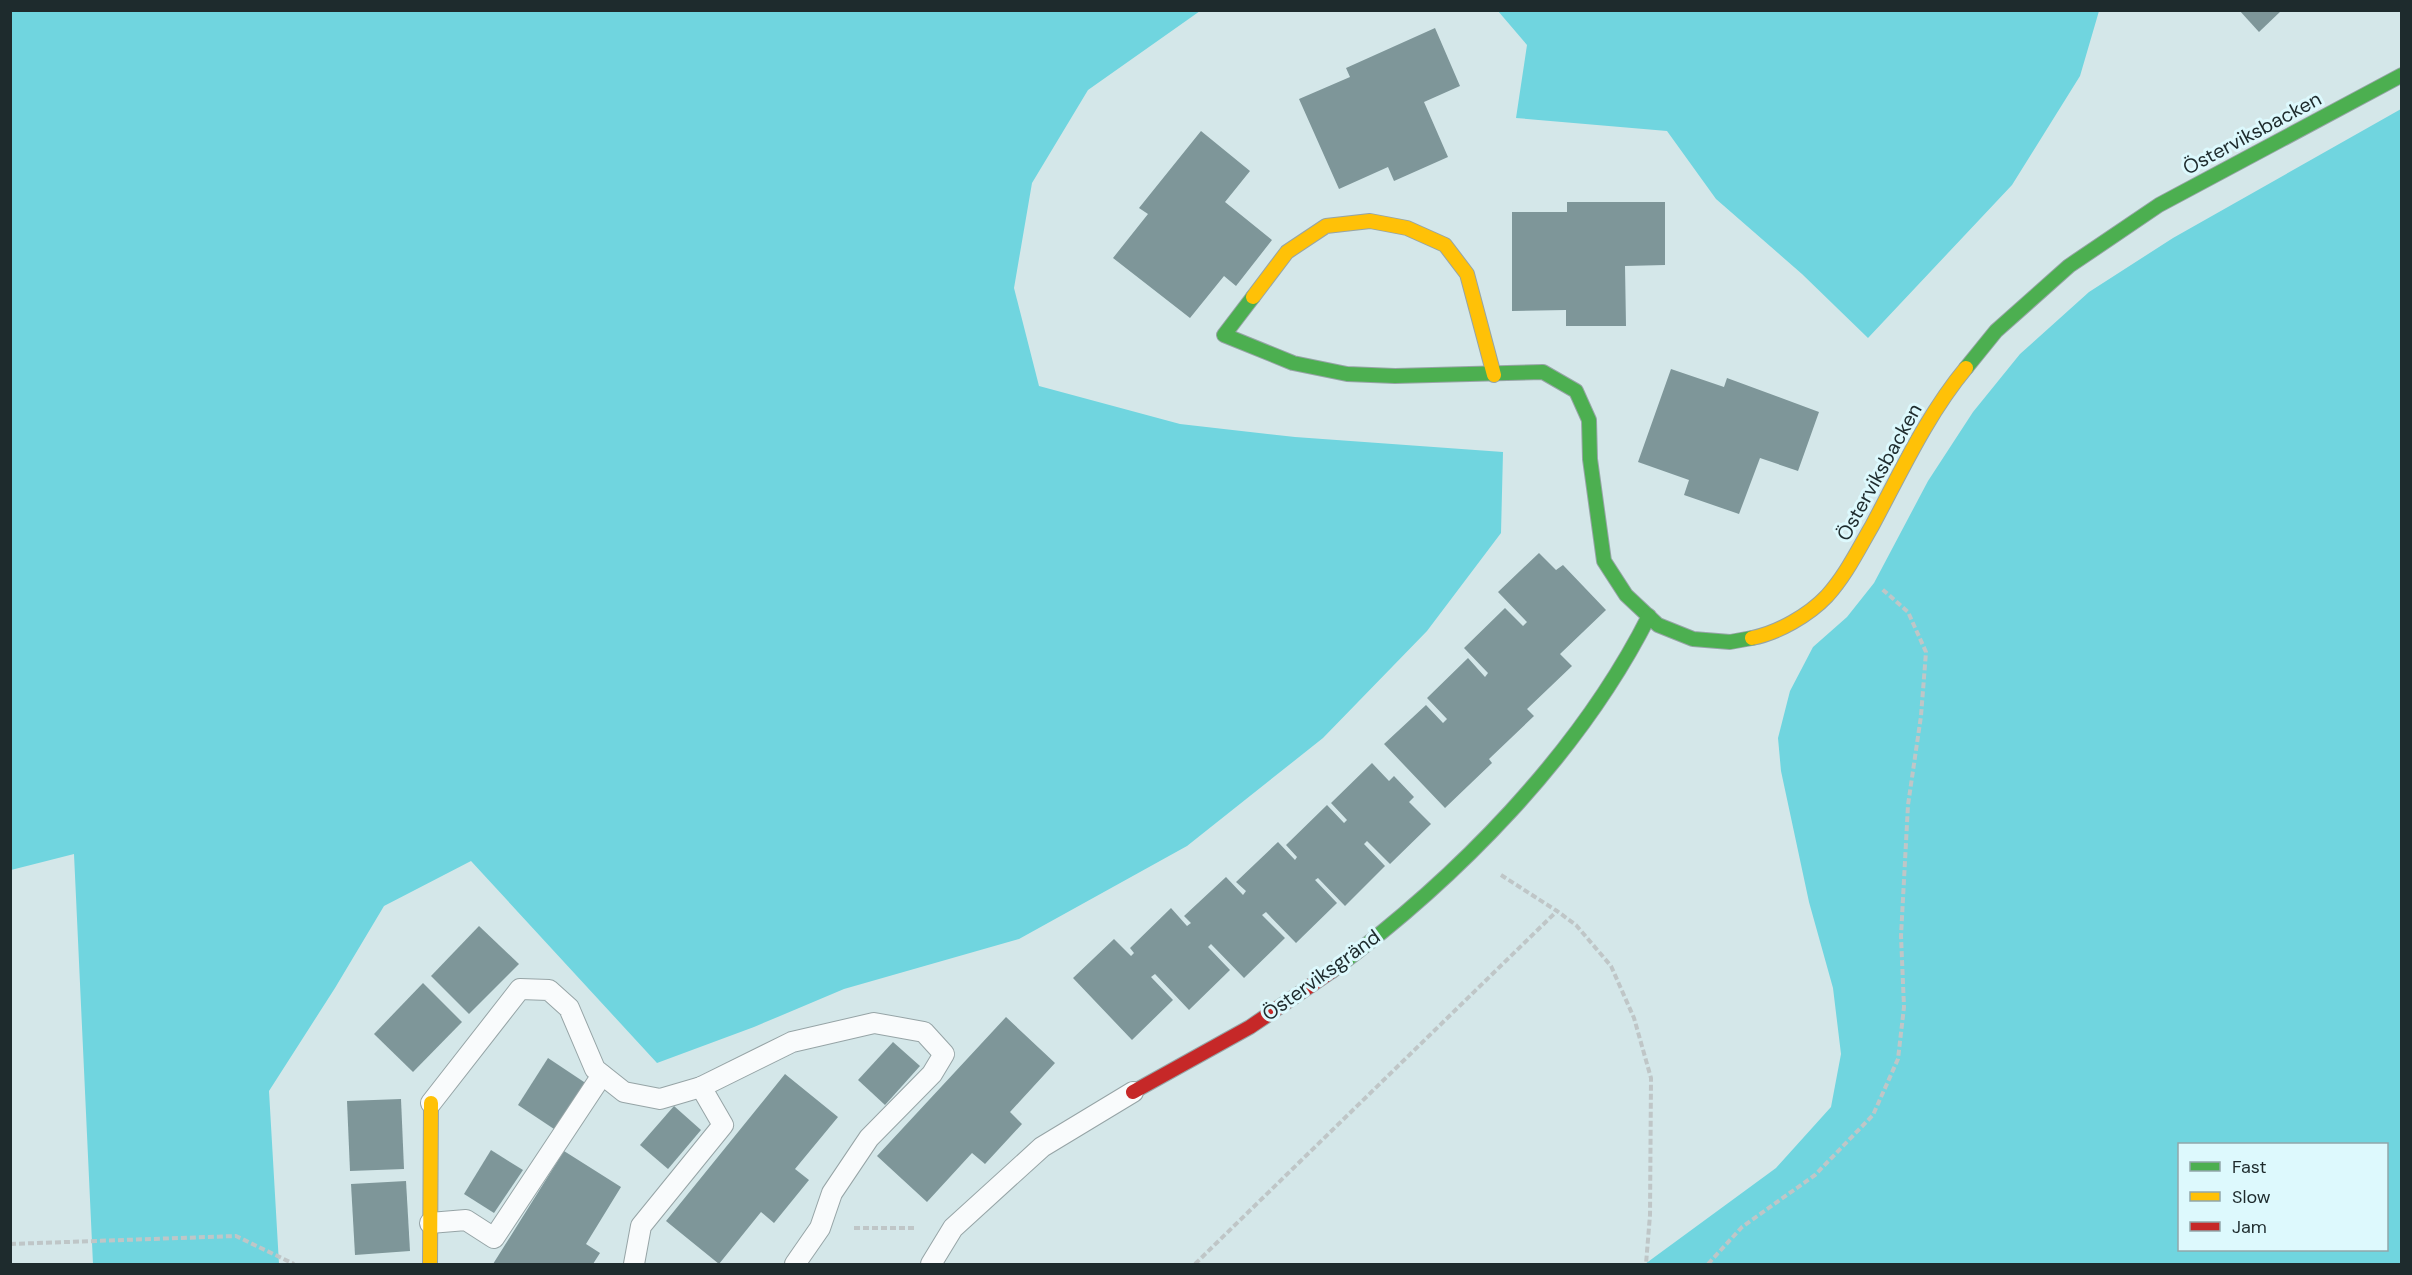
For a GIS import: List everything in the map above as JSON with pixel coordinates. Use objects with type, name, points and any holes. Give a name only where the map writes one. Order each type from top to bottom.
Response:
[{"type":"street","name":"Österviksbacken","points":[[1494,375],[1467,274],[1445,244],[1407,228],[1370,221],[1326,226],[1287,252],[1224,335],[1293,363],[1347,374],[1494,375],[1543,372],[1576,391],[1589,420],[1590,459],[1604,561],[1626,595],[1658,625],[1693,639],[1730,642],[1762,636],[1798,619],[1827,597],[1848,567],[1944,394],[2004,324],[2068,266],[2159,205],[2402,75]]},
{"type":"street","name":"Österviksgränd","points":[[1133,1092],[1206,1053],[1316,983],[1411,907],[1517,803],[1557,755],[1633,650],[1649,616]]},
{"type":"street","points":[[430,1264],[431,1103]]},
{"type":"lane","points":[[431,1103],[520,989],[549,990],[569,1008],[595,1070],[624,1092],[660,1099],[701,1087],[792,1042],[874,1023],[924,1032],[944,1054],[932,1074],[869,1138],[832,1193],[820,1228],[795,1264]]},
{"type":"lane","points":[[430,1223],[466,1220],[494,1238],[602,1075]]},
{"type":"lane","points":[[634,1264],[641,1226],[723,1125],[701,1087]]},
{"type":"lane","name":"Österviksgränd","points":[[931,1264],[953,1228],[1042,1147],[1133,1092]]},
{"type":"path","points":[[1708,1264],[1742,1227],[1815,1175],[1874,1115],[1898,1059],[1904,1007],[1901,936],[1908,805],[1921,716],[1926,652],[1908,612],[1875,583]]},
{"type":"path","points":[[1463,858],[1510,879],[1557,911],[1576,926],[1611,966],[1634,1018],[1651,1078],[1650,1215],[1646,1264]]},
{"type":"path","points":[[1195,1264],[1557,911]]},
{"type":"path","points":[[820,1228],[953,1228]]},
{"type":"path","points":[[10,1244],[236,1236],[294,1264]]},
{"type":"shaded area","points":[[11,10],[1200,11],[1088,90],[1032,183],[1014,288],[1039,386],[1180,424],[1295,437],[1503,452],[1501,533],[1427,631],[1323,738],[1187,846],[1019,939],[844,989],[754,1027],[657,1063],[471,861],[384,906],[269,1091],[279,1264],[93,1264],[74,854],[11,870]]},
{"type":"shaded area","points":[[1498,11],[2099,11],[2080,76],[2012,185],[1868,338],[1802,274],[1716,199],[1667,131],[1516,118],[1527,45]]},
{"type":"shaded area","points":[[2401,109],[2401,1264],[1645,1264],[1776,1168],[1831,1107],[1841,1054],[1833,988],[1809,902],[1781,771],[1778,738],[1790,691],[1813,647],[1847,617],[1874,583],[1928,481],[1973,412],[2020,354],[2089,292],[2173,238]]},
{"type":"building","points":[[2239,10],[2282,10],[2259,32]]},
{"type":"building","points":[[1435,28],[1460,86],[1424,102],[1448,157],[1394,181],[1388,167],[1339,189],[1299,99],[1350,77],[1346,68]]},
{"type":"building","points":[[1201,131],[1250,171],[1225,202],[1272,240],[1236,286],[1224,276],[1190,318],[1113,258],[1148,214],[1139,208]]},
{"type":"building","points":[[1567,202],[1665,202],[1665,265],[1625,266],[1626,326],[1566,326],[1566,310],[1512,311],[1512,212],[1567,212]]},
{"type":"building","points":[[1671,369],[1724,387],[1727,378],[1819,412],[1798,471],[1760,458],[1739,514],[1684,495],[1689,480],[1638,462]]},
{"type":"building","points":[[1539,553],[1556,570],[1563,565],[1606,610],[1560,654],[1572,666],[1527,709],[1534,716],[1489,759],[1492,763],[1445,808],[1384,744],[1426,705],[1443,723],[1447,719],[1427,698],[1468,658],[1485,677],[1488,673],[1464,648],[1505,608],[1523,626],[1527,622],[1498,592]]},
{"type":"building","points":[[1372,763],[1389,781],[1394,776],[1414,797],[1409,802],[1431,824],[1390,864],[1367,841],[1364,844],[1385,866],[1345,906],[1318,878],[1315,880],[1337,903],[1296,943],[1266,912],[1262,915],[1285,938],[1244,978],[1211,944],[1208,947],[1230,970],[1189,1010],[1155,974],[1151,977],[1173,1000],[1132,1040],[1073,978],[1114,939],[1131,956],[1134,953],[1130,948],[1171,908],[1187,926],[1191,923],[1184,916],[1226,877],[1243,895],[1246,891],[1236,882],[1278,842],[1295,860],[1297,857],[1286,845],[1327,805],[1344,823],[1347,820],[1331,803]]},
{"type":"building","points":[[479,926],[519,964],[469,1014],[431,976]]},
{"type":"building","points":[[423,983],[462,1022],[413,1072],[374,1034]]},
{"type":"building","points":[[1006,1017],[1055,1063],[1010,1112],[1022,1124],[985,1164],[972,1153],[927,1202],[877,1156]]},
{"type":"building","points":[[893,1042],[920,1066],[885,1105],[858,1080]]},
{"type":"building","points":[[548,1058],[587,1084],[557,1131],[518,1105]]},
{"type":"building","points":[[785,1074],[838,1117],[795,1169],[809,1180],[774,1223],[761,1212],[719,1264],[666,1221]]},
{"type":"building","points":[[401,1099],[404,1169],[350,1171],[347,1101]]},
{"type":"building","points":[[674,1106],[701,1130],[668,1169],[640,1145]]},
{"type":"building","points":[[491,1150],[523,1170],[494,1213],[464,1194]]},
{"type":"building","points":[[564,1151],[621,1187],[586,1244],[600,1253],[593,1264],[493,1264]]},
{"type":"building","points":[[406,1181],[410,1251],[355,1255],[351,1184]]},
{"type":"traffic: fast","points":[[1966,368],[1996,331],[2069,266],[2159,205],[2402,75]]},
{"type":"traffic: fast","points":[[1253,297],[1224,335],[1293,363],[1347,374],[1395,376],[1543,372],[1576,391],[1589,420],[1590,459],[1604,561],[1626,595],[1658,625],[1693,639],[1730,642],[1752,638]]},
{"type":"traffic: fast","points":[[1332,971],[1424,896],[1511,811],[1551,765],[1587,717],[1620,667],[1649,616]]},
{"type":"traffic: slow","points":[[1253,297],[1287,252],[1326,226],[1370,221],[1407,228],[1445,245],[1467,274],[1494,375]]},
{"type":"traffic: slow","points":[[1752,638],[1782,628],[1802,616],[1820,603],[1834,588],[1857,553],[1915,444],[1939,405],[1966,368]]},
{"type":"traffic: slow","points":[[430,1264],[431,1103]]},
{"type":"traffic: jam","points":[[1133,1092],[1250,1027],[1332,971]]}]
